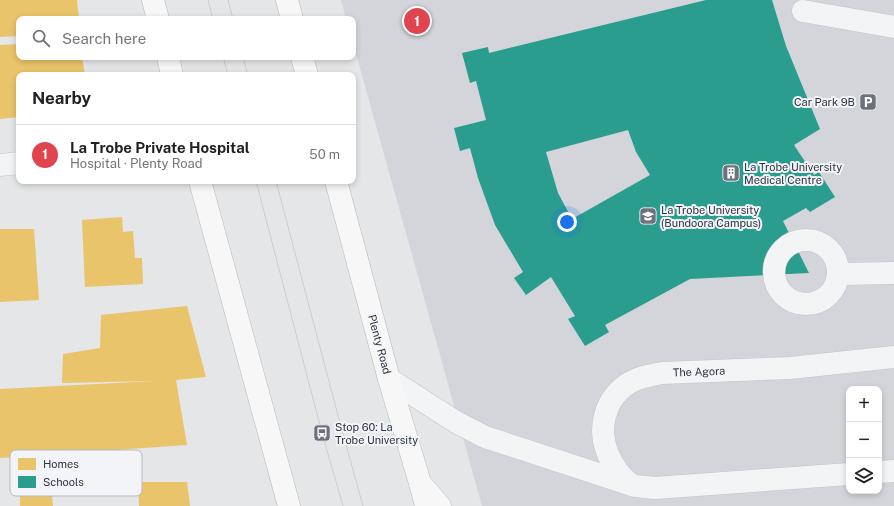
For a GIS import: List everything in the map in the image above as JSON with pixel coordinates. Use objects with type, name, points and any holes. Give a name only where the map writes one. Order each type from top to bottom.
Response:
[{"type":"main road","points":[[153,0],[157,16]]},
{"type":"main road","points":[[287,0],[291,16]]},
{"type":"main road","points":[[169,60],[171,72]]},
{"type":"main road","points":[[303,60],[306,72]]},
{"type":"main road","points":[[201,184],[289,506]]},
{"type":"main road","name":"Plenty Road","points":[[337,184],[426,506]]},
{"type":"main road","points":[[420,483],[440,506]]},
{"type":"street","points":[[803,11],[894,27]]},
{"type":"street","points":[[0,165],[16,163]]},
{"type":"street","points":[[838,274],[894,273]]},
{"type":"street","name":"The Agora","points":[[635,486],[625,480],[611,462],[604,443],[602,426],[604,417],[612,401],[620,391],[633,381],[645,376],[662,373],[790,368],[894,357]]},
{"type":"street","points":[[390,379],[456,422],[485,437],[635,486],[655,488],[846,474]]},
{"type":"street","points":[[882,472],[894,471]]},
{"type":"shaded area","name":"La Trobe University (Bundoora Campus)","points":[[341,0],[894,0],[894,506],[482,506],[356,54],[356,16],[345,16]]},
{"type":"building: Homes","points":[[0,0],[77,0],[79,16],[16,16],[16,36],[0,37]]},
{"type":"building: Homes","points":[[16,44],[16,60],[82,60],[84,72],[16,72],[16,117],[0,119],[0,45]]},
{"type":"building: Homes","points":[[122,217],[123,232],[133,231],[135,258],[142,258],[143,284],[85,287],[82,220]]},
{"type":"building: Homes","points":[[0,229],[34,229],[39,300],[0,302]]},
{"type":"building: Homes","points":[[187,306],[206,377],[176,380],[187,445],[115,450],[10,450],[10,457],[0,458],[0,389],[155,381],[62,383],[63,354],[100,348],[101,315]]},
{"type":"building: Homes","points":[[142,482],[187,482],[190,506],[139,506],[139,496],[142,496]]},
{"type":"building: Homes","points":[[20,496],[52,496],[53,506],[20,506]]},
{"type":"building: Schools","name":"La Trobe University Medical Centre","points":[[706,0],[772,0],[786,46],[820,129],[794,145],[814,175],[819,172],[835,197],[810,212],[806,208],[783,221],[809,273],[690,279],[605,325],[609,332],[585,346],[568,319],[575,316],[551,277],[526,295],[514,278],[523,272],[495,225],[478,178],[470,148],[460,151],[454,128],[486,120],[476,81],[470,83],[462,53],[488,47],[489,53]],"holes":[[[628,130],[636,152],[650,175],[572,219],[558,193],[546,152]]]},
{"type":"tram line","points":[[208,0],[212,16]]},
{"type":"tram line","points":[[228,0],[232,16]]},
{"type":"tram line","points":[[224,60],[227,72]]},
{"type":"tram line","points":[[244,60],[247,72]]},
{"type":"tram line","points":[[257,184],[322,433],[343,506]]},
{"type":"tram line","points":[[277,184],[363,506]]},
{"type":"place","name":"La Trobe Private Hospital","points":[[417,21]]},
{"type":"place","name":"Car Park 9B","points":[[868,102]]},
{"type":"place","name":"La Trobe University Medical Centre","points":[[731,173]]},
{"type":"place","name":"La Trobe University (Bundoora Campus)","points":[[648,216]]},
{"type":"place","name":"Stop 60: La Trobe University","points":[[322,433]]}]
